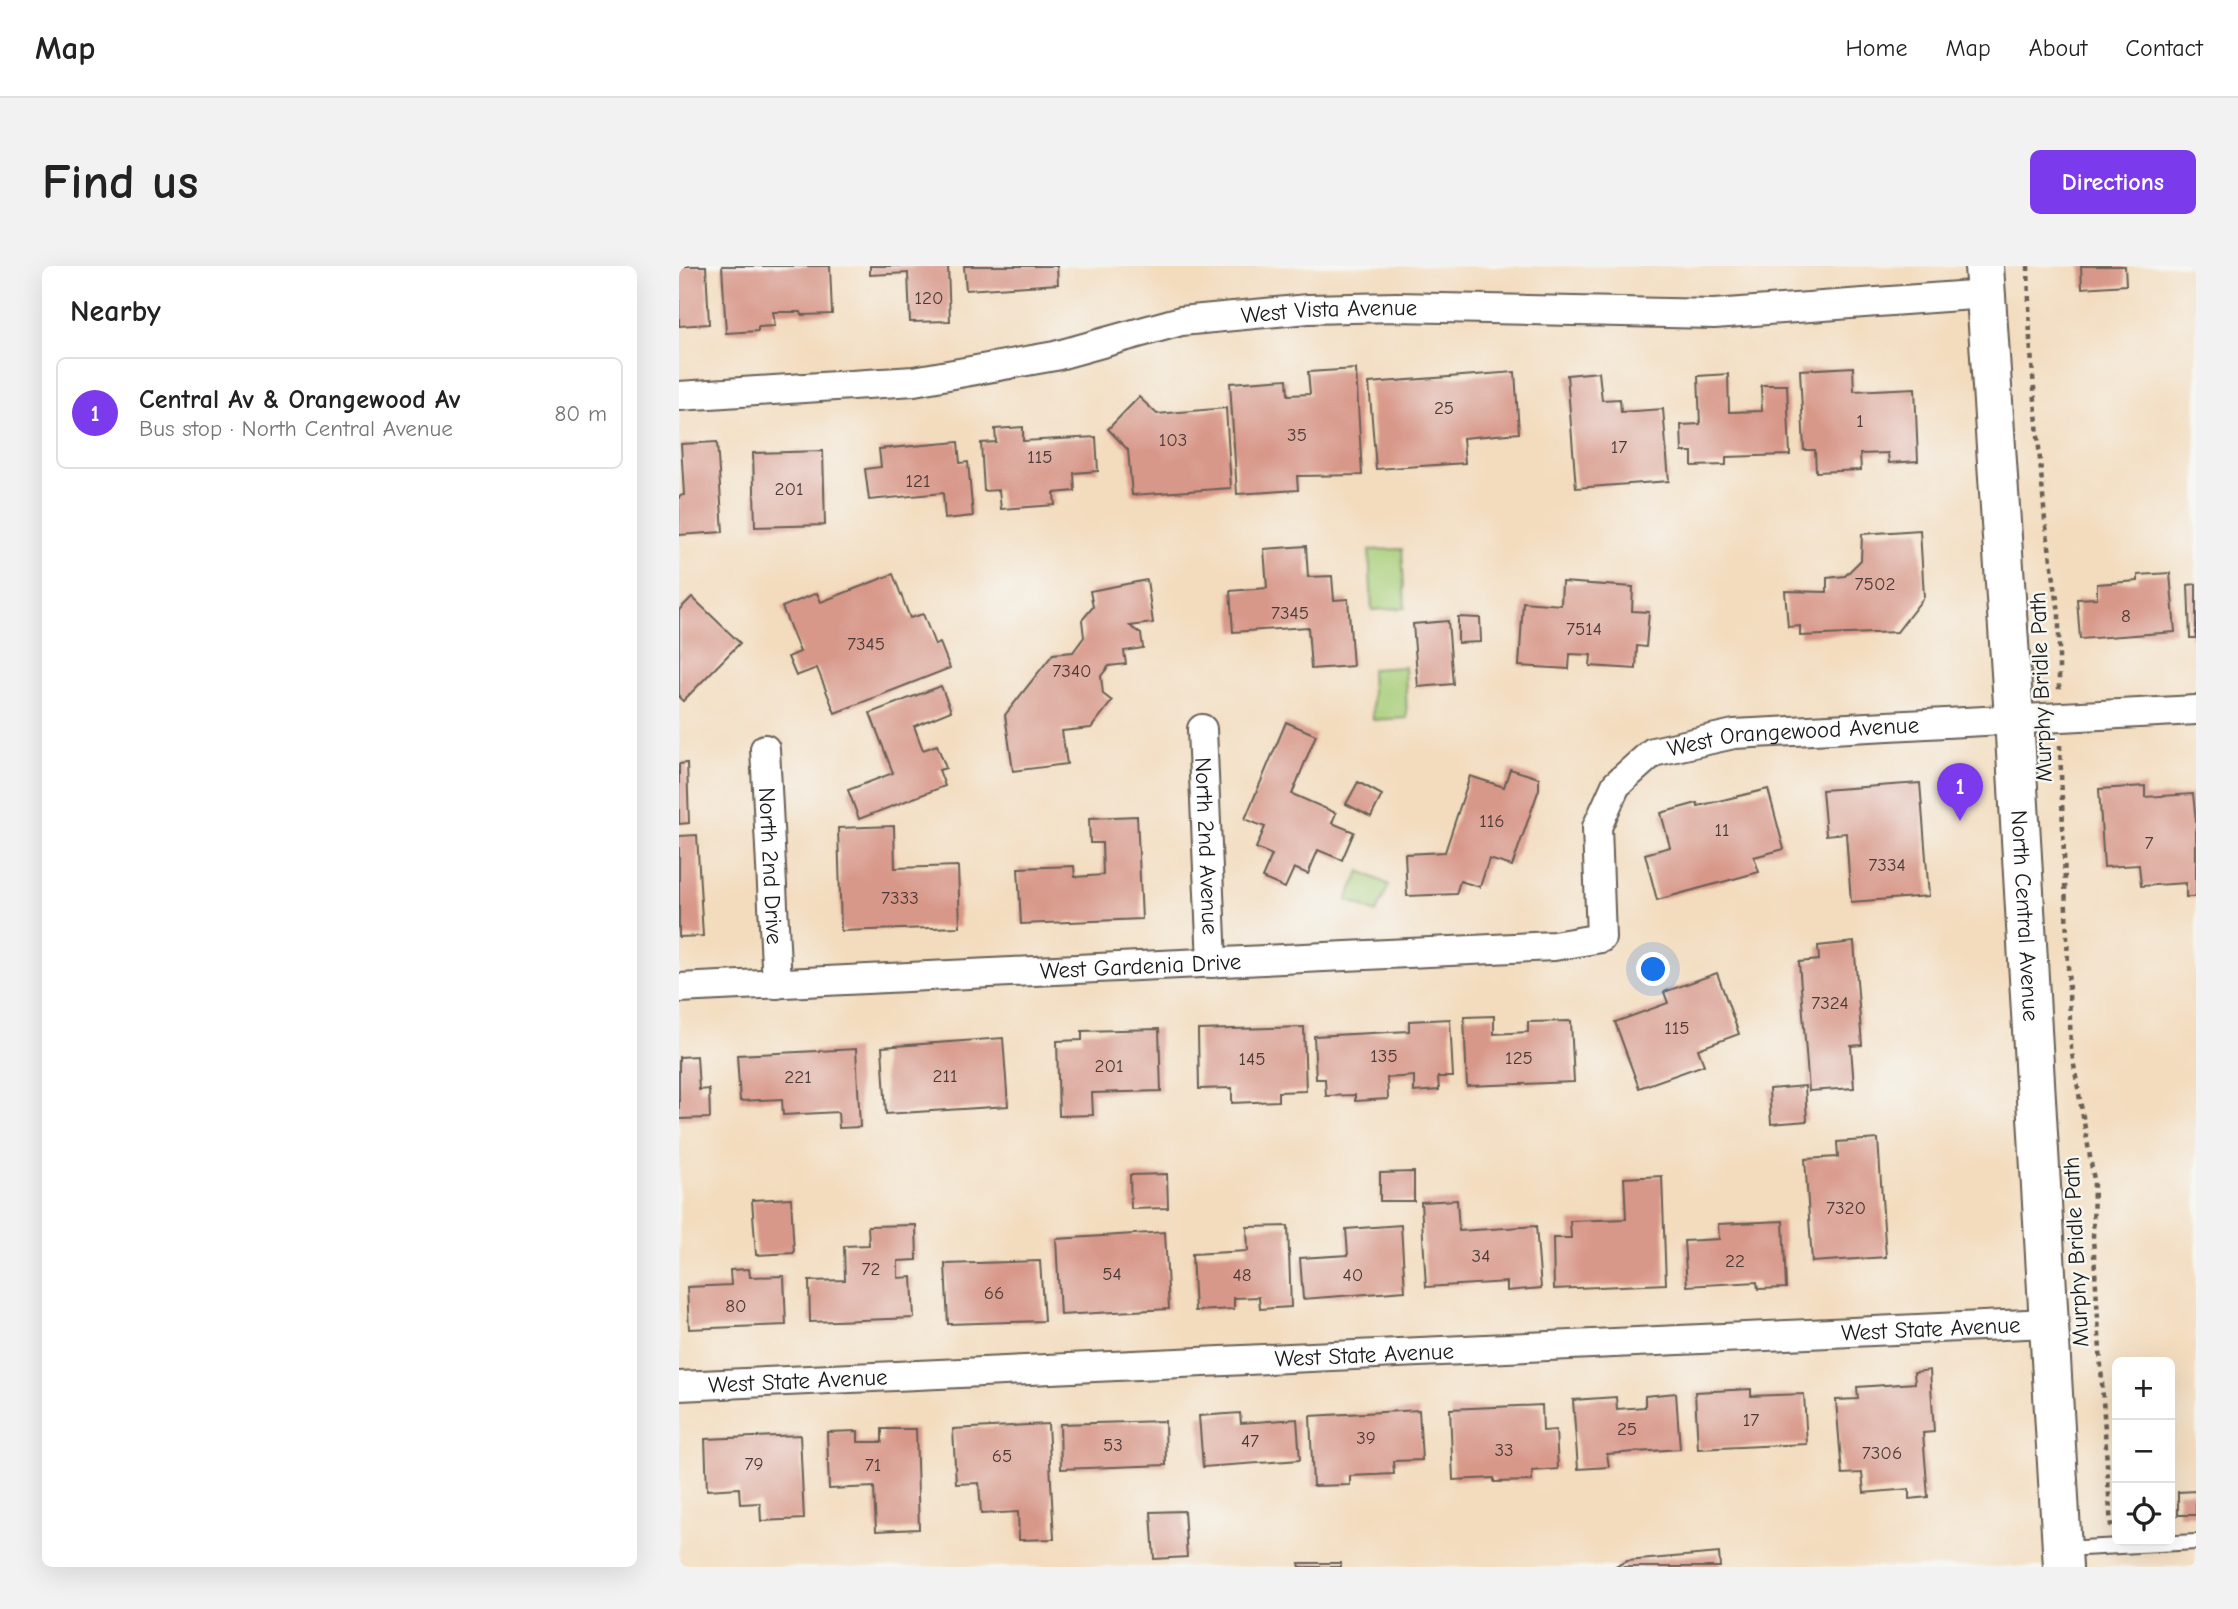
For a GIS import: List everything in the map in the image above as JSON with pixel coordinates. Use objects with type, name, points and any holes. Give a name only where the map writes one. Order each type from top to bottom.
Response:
[{"type":"main road","name":"North Central Avenue","points":[[1985,280],[2014,718],[2062,1558]]},
{"type":"street","name":"West Vista Avenue","points":[[679,396],[914,381],[1055,356],[1181,321],[1308,309],[1396,307],[1714,314],[1985,280]]},
{"type":"street","name":"West Orangewood Avenue","points":[[1601,938],[1597,827],[1616,785],[1653,752],[1734,734],[2196,710]]},
{"type":"street","name":"North 2nd Avenue","points":[[1202,729],[1212,963]]},
{"type":"street","name":"North 2nd Drive","points":[[765,749],[777,984]]},
{"type":"street","name":"West Gardenia Drive","points":[[679,988],[1554,946],[1601,938]]},
{"type":"street","name":"West State Avenue","points":[[679,1385],[2049,1322]]},
{"type":"lane","points":[[2175,1543],[2196,1542]]},
{"type":"lane","points":[[2062,1558],[2112,1546]]},
{"type":"path","name":"Murphy Bridle Path","points":[[2028,266],[2030,340],[2045,520],[2059,613],[2059,717],[2071,1048],[2094,1180],[2093,1238],[2112,1546]]},
{"type":"green space","points":[[1402,549],[1405,608],[1372,610],[1369,550]]},
{"type":"green space","points":[[1405,667],[1407,718],[1373,720],[1371,669]]},
{"type":"green space","points":[[1360,871],[1389,885],[1376,913],[1347,900]]},
{"type":"building","points":[[679,266],[706,266],[709,324],[679,326]]},
{"type":"building","points":[[722,266],[830,266],[832,314],[773,312],[775,326],[758,327],[758,331],[726,333]]},
{"type":"building","points":[[870,266],[948,266],[950,321],[910,322],[908,273],[870,275]]},
{"type":"building","points":[[964,266],[1057,266],[1058,284],[966,290]]},
{"type":"building","points":[[2081,266],[2125,266],[2126,285],[2082,288]]},
{"type":"building","points":[[1853,367],[1854,391],[1915,388],[1918,461],[1889,463],[1888,453],[1860,454],[1861,470],[1816,472],[1815,450],[1804,450],[1800,370]]},
{"type":"building","points":[[1356,369],[1362,475],[1297,476],[1298,490],[1237,494],[1230,383],[1287,379],[1288,395],[1310,394],[1308,372]]},
{"type":"building","points":[[1515,372],[1519,433],[1463,438],[1465,463],[1376,469],[1369,383]]},
{"type":"building","points":[[1599,372],[1602,400],[1620,399],[1621,412],[1663,409],[1669,481],[1576,488],[1567,375]]},
{"type":"building","points":[[1728,374],[1729,412],[1762,411],[1761,385],[1787,385],[1790,455],[1726,457],[1726,465],[1692,466],[1692,452],[1682,452],[1681,425],[1700,424],[1698,376]]},
{"type":"building","points":[[1139,397],[1157,414],[1226,408],[1231,488],[1132,495],[1128,450],[1108,429]]},
{"type":"building","points":[[1023,427],[1023,441],[1096,437],[1098,471],[1074,473],[1075,491],[1054,493],[1055,505],[1001,509],[999,490],[984,491],[981,443],[996,442],[995,429]]},
{"type":"building","points":[[717,442],[723,532],[679,535],[679,496],[684,495],[681,444]]},
{"type":"building","points":[[958,442],[960,463],[968,462],[973,516],[945,519],[943,493],[869,500],[865,469],[881,467],[879,449]]},
{"type":"building","points":[[823,451],[825,525],[755,527],[753,453]]},
{"type":"building","points":[[1920,530],[1924,597],[1897,632],[1800,636],[1800,626],[1788,627],[1785,591],[1827,592],[1827,578],[1845,576],[1861,560],[1862,534]]},
{"type":"building","points":[[1306,546],[1308,577],[1332,576],[1334,600],[1348,599],[1353,666],[1311,669],[1308,627],[1233,632],[1230,591],[1267,588],[1264,549]]},
{"type":"building","points":[[2170,573],[2175,632],[2080,639],[2077,599],[2097,598],[2097,584],[2138,581],[2138,575]]},
{"type":"building","points":[[893,574],[910,618],[923,614],[935,645],[940,643],[950,668],[835,713],[817,668],[796,676],[788,657],[800,652],[782,607],[817,593],[821,602]]},
{"type":"building","points":[[1147,580],[1153,623],[1130,626],[1141,634],[1143,648],[1124,651],[1126,664],[1109,666],[1101,676],[1103,694],[1112,701],[1091,728],[1062,731],[1067,764],[1013,771],[1005,715],[1053,654],[1073,652],[1084,637],[1082,620],[1093,607],[1090,591]]},
{"type":"building","points":[[1562,582],[1633,587],[1632,611],[1649,612],[1646,647],[1637,646],[1636,669],[1590,666],[1591,655],[1570,654],[1569,669],[1519,666],[1523,602],[1561,605]]},
{"type":"building","points":[[2196,584],[2196,638],[2190,638],[2188,585]]},
{"type":"building","points":[[692,597],[740,643],[683,701],[679,697],[679,610]]},
{"type":"building","points":[[1458,617],[1480,618],[1481,642],[1458,643]]},
{"type":"building","points":[[1448,621],[1453,684],[1418,687],[1413,624]]},
{"type":"building","points":[[941,686],[951,711],[914,726],[923,750],[937,745],[946,768],[939,770],[945,786],[859,819],[848,790],[893,773],[870,713]]},
{"type":"building","points":[[1286,722],[1316,735],[1292,794],[1336,813],[1332,823],[1354,832],[1342,860],[1318,850],[1308,874],[1294,868],[1285,888],[1262,878],[1272,855],[1256,848],[1265,827],[1245,819]]},
{"type":"building","points":[[687,763],[689,823],[679,824],[679,764]]},
{"type":"building","points":[[1510,769],[1539,778],[1539,789],[1512,866],[1489,859],[1480,887],[1460,881],[1456,894],[1407,896],[1405,854],[1445,852],[1470,776],[1504,787]]},
{"type":"building","points":[[1358,782],[1382,795],[1371,817],[1346,804]]},
{"type":"building","points":[[1920,783],[1929,896],[1851,902],[1846,833],[1826,835],[1822,790]]},
{"type":"building","points":[[2145,786],[2145,797],[2193,794],[2196,821],[2196,897],[2186,897],[2186,883],[2141,886],[2139,865],[2104,867],[2099,789]]},
{"type":"building","points":[[1768,789],[1784,849],[1754,857],[1759,872],[1657,900],[1645,854],[1670,847],[1661,813]]},
{"type":"building","points":[[1137,816],[1142,919],[1021,924],[1018,868],[1074,866],[1075,877],[1103,875],[1102,843],[1090,843],[1089,818]]},
{"type":"building","points":[[894,826],[895,868],[958,866],[960,927],[841,931],[838,828]]},
{"type":"building","points":[[697,835],[703,936],[679,937],[679,836]]},
{"type":"building","points":[[1854,942],[1862,1045],[1851,1046],[1854,1088],[1809,1091],[1799,962],[1819,960],[1818,946]]},
{"type":"building","points":[[1717,973],[1739,1034],[1698,1049],[1704,1065],[1639,1088],[1615,1022],[1668,1003],[1664,992]]},
{"type":"building","points":[[1494,1016],[1494,1034],[1528,1032],[1528,1022],[1571,1021],[1574,1082],[1467,1086],[1464,1017]]},
{"type":"building","points":[[1450,1019],[1453,1077],[1438,1077],[1439,1090],[1414,1092],[1414,1076],[1387,1078],[1388,1099],[1355,1101],[1355,1095],[1326,1096],[1325,1079],[1316,1079],[1314,1036],[1409,1031],[1409,1021]]},
{"type":"building","points":[[1304,1027],[1306,1091],[1278,1092],[1278,1101],[1232,1103],[1232,1088],[1199,1089],[1198,1030]]},
{"type":"building","points":[[1159,1029],[1161,1091],[1092,1093],[1093,1115],[1059,1116],[1057,1041],[1082,1040],[1082,1031]]},
{"type":"building","points":[[1003,1038],[1008,1106],[886,1114],[882,1047]]},
{"type":"building","points":[[856,1049],[860,1127],[839,1128],[838,1112],[783,1115],[782,1099],[740,1101],[737,1055]]},
{"type":"building","points":[[697,1056],[699,1090],[709,1089],[710,1118],[679,1119],[679,1057]]},
{"type":"building","points":[[1805,1086],[1807,1121],[1771,1124],[1769,1089]]},
{"type":"building","points":[[1878,1139],[1886,1257],[1812,1262],[1805,1159],[1838,1157],[1837,1142]]},
{"type":"building","points":[[1414,1172],[1414,1201],[1380,1201],[1380,1173]]},
{"type":"building","points":[[1167,1174],[1168,1208],[1131,1209],[1130,1175]]},
{"type":"building","points":[[1662,1176],[1666,1284],[1554,1289],[1553,1238],[1571,1238],[1570,1221],[1626,1219],[1624,1178]]},
{"type":"building","points":[[791,1198],[794,1253],[756,1255],[752,1200]]},
{"type":"building","points":[[1457,1200],[1459,1231],[1536,1226],[1541,1288],[1507,1291],[1507,1282],[1426,1287],[1421,1202]]},
{"type":"building","points":[[1783,1221],[1786,1288],[1758,1289],[1757,1282],[1687,1286],[1684,1241],[1719,1239],[1718,1224]]},
{"type":"building","points":[[916,1225],[917,1260],[898,1261],[898,1278],[912,1277],[914,1318],[810,1322],[809,1281],[845,1280],[844,1246],[869,1245],[868,1226]]},
{"type":"building","points":[[1401,1225],[1405,1291],[1303,1299],[1300,1258],[1348,1255],[1346,1229]]},
{"type":"building","points":[[1288,1226],[1291,1307],[1260,1309],[1259,1297],[1234,1298],[1234,1309],[1195,1311],[1192,1254],[1248,1251],[1247,1227]]},
{"type":"building","points":[[1165,1232],[1169,1309],[1060,1315],[1056,1239]]},
{"type":"building","points":[[1040,1261],[1044,1321],[948,1324],[945,1264]]},
{"type":"building","points":[[749,1269],[750,1277],[784,1276],[786,1325],[689,1329],[687,1287],[731,1285],[730,1270]]},
{"type":"building","points":[[1930,1370],[1934,1432],[1923,1433],[1928,1497],[1909,1499],[1909,1489],[1864,1493],[1862,1473],[1842,1474],[1836,1400],[1858,1399],[1857,1387],[1915,1383],[1914,1372]]},
{"type":"building","points":[[1751,1389],[1751,1396],[1804,1394],[1807,1444],[1698,1449],[1695,1392]]},
{"type":"building","points":[[1676,1393],[1680,1449],[1607,1454],[1609,1467],[1578,1469],[1573,1400],[1616,1397],[1617,1409],[1645,1407],[1645,1396]]},
{"type":"building","points":[[1542,1405],[1543,1431],[1556,1430],[1558,1469],[1532,1471],[1532,1481],[1494,1482],[1494,1478],[1453,1480],[1450,1409]]},
{"type":"building","points":[[1419,1410],[1422,1460],[1393,1461],[1394,1474],[1350,1476],[1350,1485],[1313,1486],[1310,1416]]},
{"type":"building","points":[[1240,1413],[1241,1423],[1297,1419],[1300,1460],[1203,1467],[1199,1416]]},
{"type":"building","points":[[1165,1421],[1166,1465],[1061,1469],[1060,1424]]},
{"type":"building","points":[[1048,1424],[1054,1539],[1019,1540],[1018,1512],[981,1514],[979,1483],[956,1484],[953,1429]]},
{"type":"building","points":[[882,1429],[916,1429],[919,1529],[876,1531],[874,1487],[829,1489],[827,1432],[858,1431],[858,1442],[882,1442]]},
{"type":"building","points":[[800,1435],[804,1519],[761,1521],[760,1503],[740,1504],[739,1488],[707,1490],[705,1439]]},
{"type":"building","points":[[2196,1491],[2196,1515],[2178,1515],[2178,1492]]},
{"type":"building","points":[[1184,1511],[1187,1557],[1154,1559],[1151,1512]]},
{"type":"building","points":[[1719,1553],[1720,1567],[1614,1567],[1627,1561]]},
{"type":"building","points":[[1299,1563],[1341,1563],[1341,1567],[1300,1567]]},
{"type":"place","name":"Central Av & Orangewood Av","points":[[1960,821]]}]
